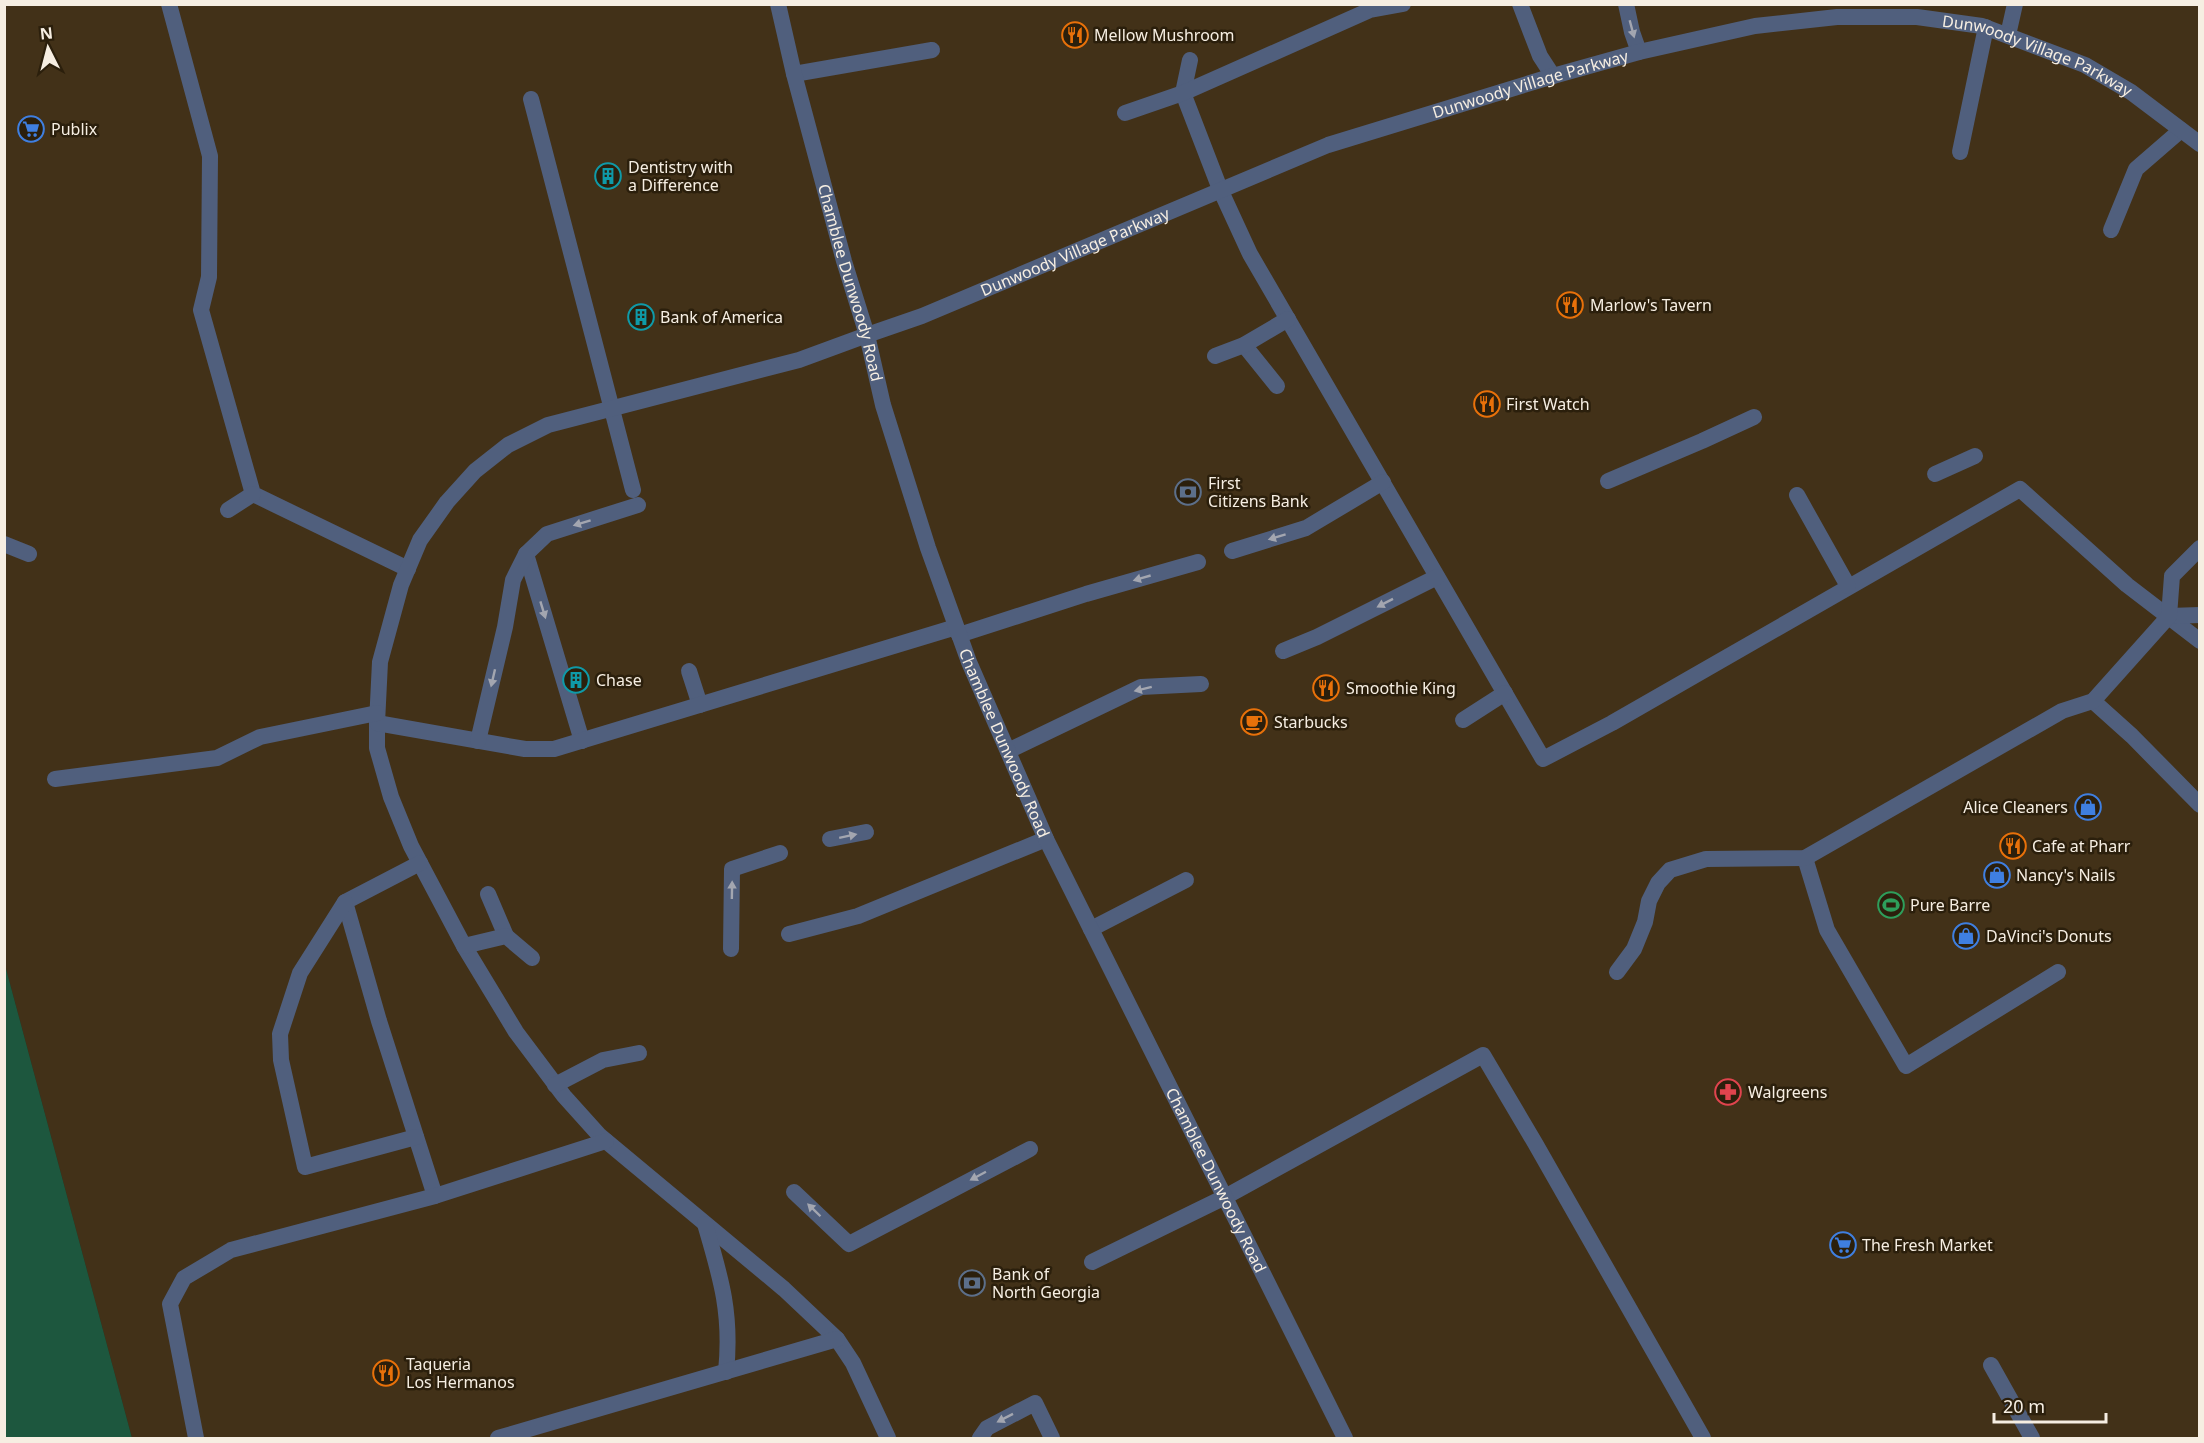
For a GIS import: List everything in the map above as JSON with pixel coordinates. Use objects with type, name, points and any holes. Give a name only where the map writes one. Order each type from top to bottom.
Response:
[{"type":"street","points":[[169,4],[210,156],[209,277],[201,309],[254,494],[408,569]]},
{"type":"street","name":"Chamblee Dunwoody Road","points":[[778,4],[794,74],[844,261],[867,335],[883,405],[957,631],[1046,839],[1345,1438]]},
{"type":"street","points":[[1125,113],[1183,93],[1370,10],[1403,4]]},
{"type":"street","points":[[1520,4],[1540,56],[1553,76]]},
{"type":"street","points":[[1626,4],[1639,52]]},
{"type":"street","points":[[2008,35],[2015,4]]},
{"type":"street","name":"Dunwoody Village Parkway","points":[[888,1438],[852,1363],[837,1339],[784,1289],[606,1141],[555,1085],[516,1032],[464,946],[420,863],[391,796],[377,748],[380,662],[388,628],[420,540],[447,502],[475,471],[508,445],[548,425],[799,360],[922,316],[1328,145],[1639,52],[1755,26],[1837,16],[1917,17],[1986,27],[2085,64],[2131,92],[2199,144]]},
{"type":"street","points":[[1960,152],[1986,27]]},
{"type":"street","points":[[794,74],[932,50]]},
{"type":"street","points":[[1190,60],[1183,93],[1220,189],[1250,254],[1543,759],[1612,723],[2019,489],[2127,585],[2199,641]]},
{"type":"street","points":[[478,741],[505,627],[513,580],[526,554],[547,534],[635,498],[531,99]]},
{"type":"street","points":[[2111,230],[2136,169],[2181,130]]},
{"type":"street","points":[[1215,356],[1244,345],[1288,319]]},
{"type":"street","points":[[1244,345],[1277,386]]},
{"type":"street","points":[[1608,481],[1754,417]]},
{"type":"street","points":[[1935,474],[1975,456]]},
{"type":"street","points":[[1232,551],[1306,528],[1383,482]]},
{"type":"street","points":[[228,510],[254,494]]},
{"type":"street","points":[[1797,495],[1848,586]]},
{"type":"street","points":[[4,544],[29,554]]},
{"type":"street","points":[[1617,972],[1634,949],[1645,922],[1649,901],[1658,883],[1670,870],[1706,859],[1805,858],[2062,711],[2093,701],[2169,616],[2172,576],[2199,548]]},
{"type":"street","points":[[526,554],[582,741]]},
{"type":"street","points":[[55,779],[217,758],[260,737],[377,718],[478,741],[540,751],[554,749],[1198,562]]},
{"type":"street","points":[[1283,651],[1317,637],[1437,577]]},
{"type":"street","points":[[2169,616],[2199,615]]},
{"type":"street","points":[[689,671],[700,705]]},
{"type":"street","points":[[1008,751],[1141,687],[1201,684]]},
{"type":"street","points":[[1463,720],[1505,693]]},
{"type":"street","points":[[2093,701],[2132,736],[2199,805]]},
{"type":"street","points":[[830,839],[866,832]]},
{"type":"street","points":[[789,934],[858,916],[1046,839]]},
{"type":"street","points":[[731,949],[732,868],[780,853]]},
{"type":"street","points":[[1805,858],[1827,930],[1906,1066],[2058,972]]},
{"type":"street","points":[[416,1137],[305,1167],[281,1060],[280,1034],[300,973],[345,902],[420,863]]},
{"type":"street","points":[[1090,929],[1186,880]]},
{"type":"street","points":[[488,894],[506,936],[532,958]]},
{"type":"street","points":[[345,902],[379,1021],[435,1196]]},
{"type":"street","points":[[464,946],[506,936]]},
{"type":"street","points":[[555,1085],[603,1060],[639,1053]]},
{"type":"street","points":[[1092,1262],[1225,1197],[1482,1055],[1535,1143],[1703,1438]]},
{"type":"street","points":[[195,1438],[170,1304],[184,1278],[231,1250],[435,1196],[606,1141]]},
{"type":"street","points":[[794,1192],[849,1244],[1030,1149]]},
{"type":"street","points":[[705,1224],[720,1276],[728,1315],[729,1348],[726,1372]]},
{"type":"street","points":[[498,1438],[837,1339]]},
{"type":"street","points":[[1991,1365],[2032,1438]]},
{"type":"street","points":[[980,1438],[987,1428],[1035,1403],[1053,1438]]},
{"type":"shaded area","points":[[4,5],[2199,5],[2199,1438],[132,1438],[5,965]]},
{"type":"green space","points":[[5,965],[132,1438],[5,1438]]},
{"type":"place","name":"Mellow Mushroom","points":[[1075,35]]},
{"type":"place","name":"Publix","points":[[31,129]]},
{"type":"place","name":"Dentistry with a Difference","points":[[608,176]]},
{"type":"place","name":"Marlow's Tavern","points":[[1570,305]]},
{"type":"place","name":"Bank of America","points":[[641,317]]},
{"type":"place","name":"First Watch","points":[[1487,404]]},
{"type":"place","name":"First Citizens Bank","points":[[1188,492]]},
{"type":"place","name":"Chase","points":[[576,680]]},
{"type":"place","name":"Smoothie King","points":[[1326,688]]},
{"type":"place","name":"Starbucks","points":[[1254,722]]},
{"type":"place","name":"Alice Cleaners","points":[[2088,807]]},
{"type":"place","name":"Cafe at Pharr","points":[[2013,846]]},
{"type":"place","name":"Nancy's Nails","points":[[1997,875]]},
{"type":"place","name":"Pure Barre","points":[[1891,905]]},
{"type":"place","name":"DaVinci's Donuts","points":[[1966,936]]},
{"type":"place","name":"Walgreens","points":[[1728,1092]]},
{"type":"place","name":"The Fresh Market","points":[[1843,1245]]},
{"type":"place","name":"Bank of North Georgia","points":[[972,1283]]},
{"type":"place","name":"Taqueria Los Hermanos","points":[[386,1373]]}]
